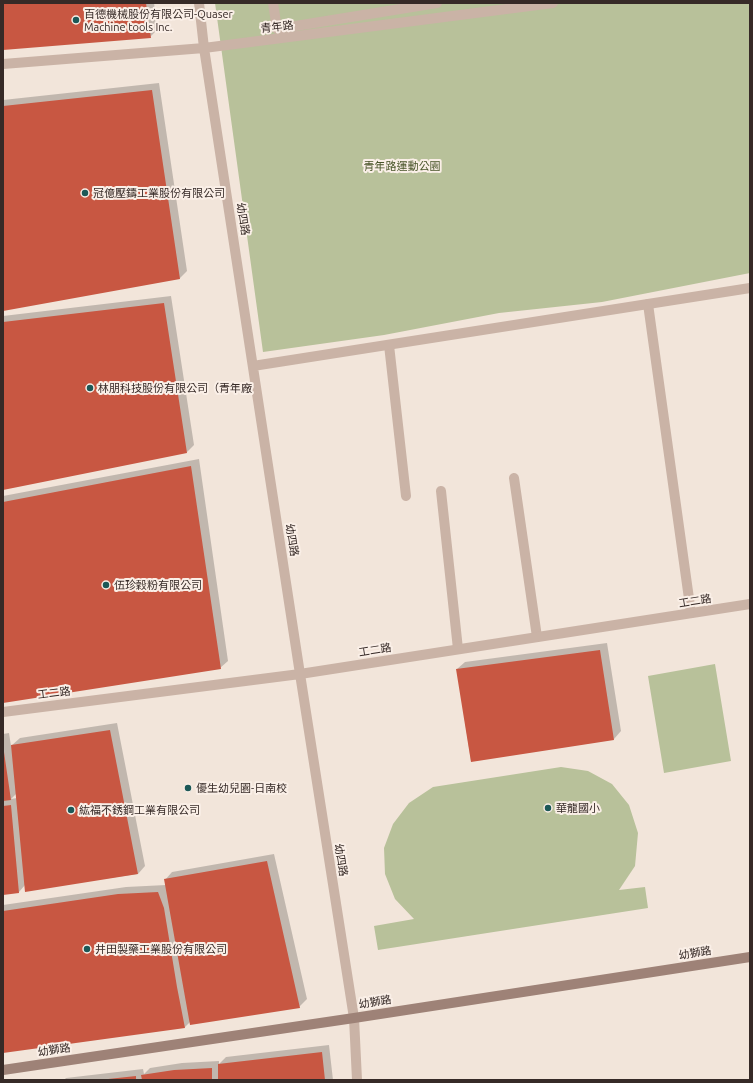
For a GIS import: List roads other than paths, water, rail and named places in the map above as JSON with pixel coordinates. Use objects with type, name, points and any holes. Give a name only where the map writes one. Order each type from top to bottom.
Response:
[{"type":"street","name":"幼四路","points":[[199,3],[204,48],[354,1018],[357,1080]]},
{"type":"street","points":[[273,3],[277,29],[436,3]]},
{"type":"street","name":"青年路","points":[[3,64],[204,48],[500,6],[553,3]]},
{"type":"street","points":[[254,366],[750,288]]},
{"type":"street","points":[[648,304],[691,614]]},
{"type":"street","points":[[388,345],[406,496]]},
{"type":"street","points":[[514,478],[537,637]]},
{"type":"street","points":[[441,491],[458,650]]},
{"type":"street","name":"工二路","points":[[3,712],[300,674],[750,604]]},
{"type":"street","name":"幼獅路","points":[[3,1070],[750,957]]},
{"type":"place","name":"百德機械股份有限公司-Quaser Machine tools Inc.","points":[[76,20]]},
{"type":"place","name":"冠億壓鑄工業股份有限公司","points":[[85,193]]},
{"type":"place","name":"林朋科技股份有限公司（青年廠","points":[[90,388]]},
{"type":"place","name":"伍珍穀粉有限公司","points":[[106,585]]},
{"type":"place","name":"優生幼兒園-日南校","points":[[188,788]]},
{"type":"place","name":"華龍國小","points":[[548,808]]},
{"type":"place","name":"紘福不銹鋼工業有限公司","points":[[71,810]]},
{"type":"place","name":"井田製藥工業股份有限公司","points":[[87,949]]},
{"type":"park label","name":"青年路運動公園","points":[[402,166]]}]
